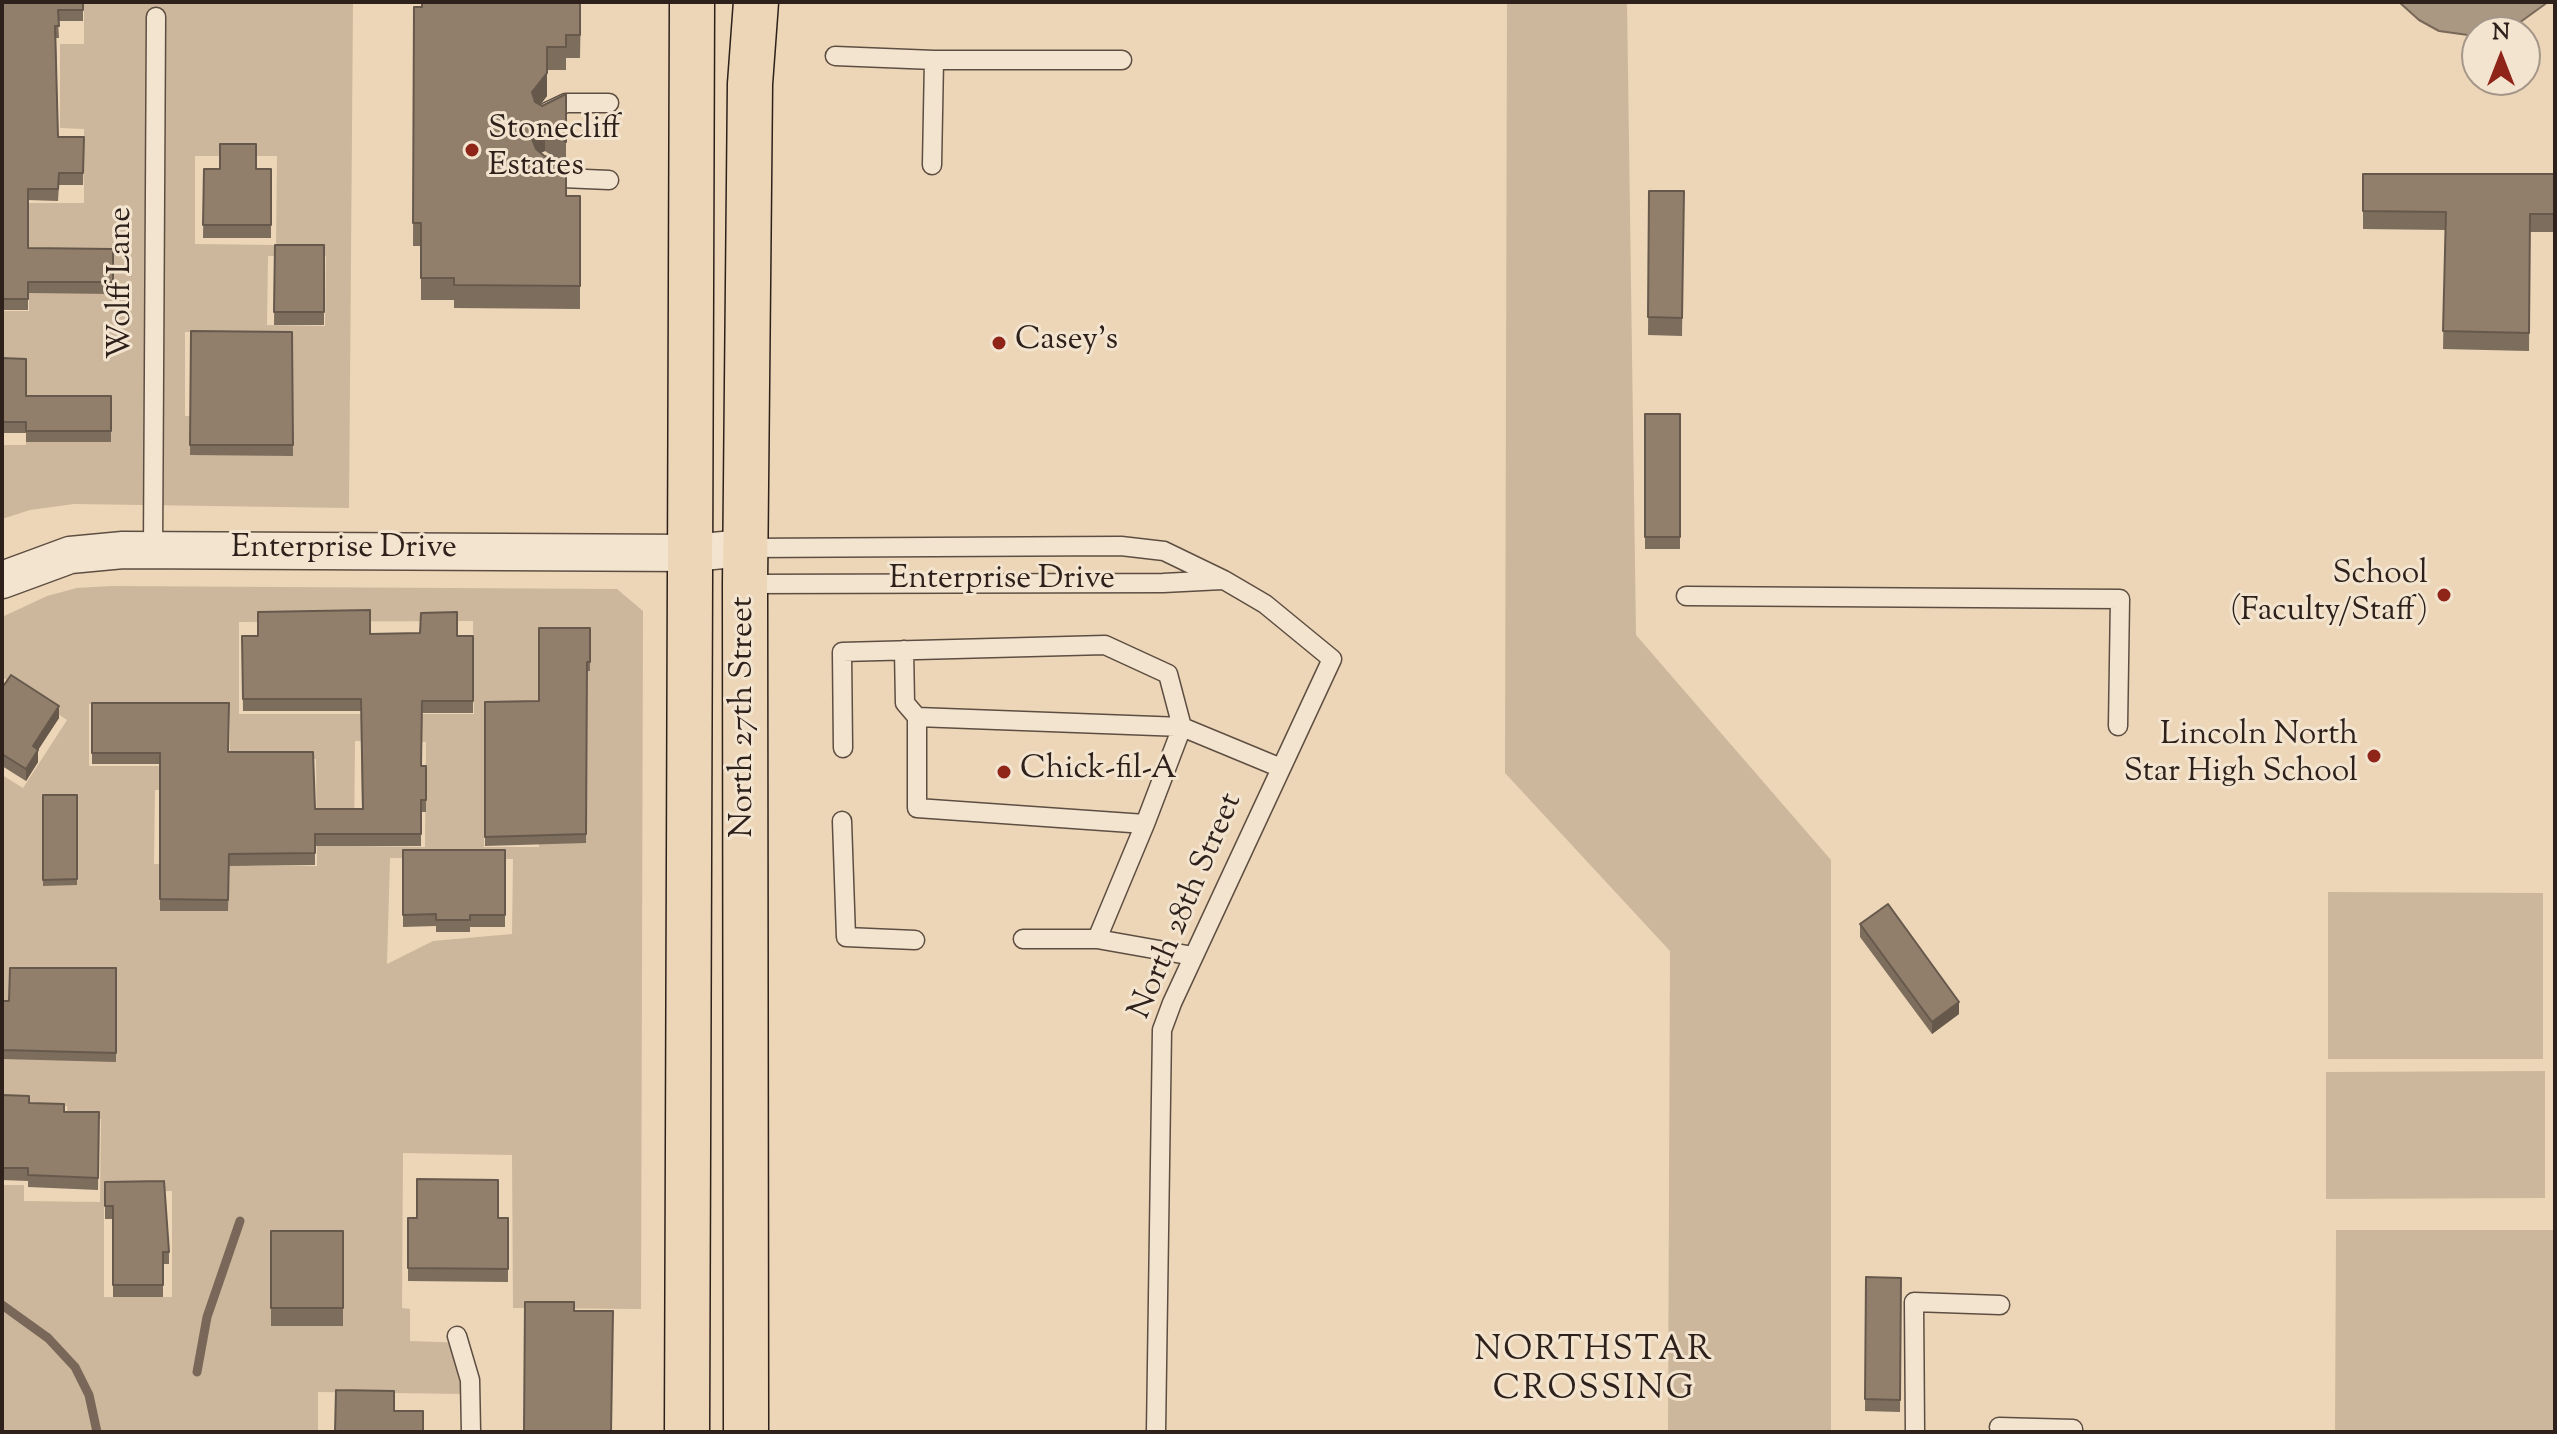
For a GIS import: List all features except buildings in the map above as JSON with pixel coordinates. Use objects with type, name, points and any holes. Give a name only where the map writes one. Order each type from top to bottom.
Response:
[{"type":"main road","name":"North 27th Street","points":[[687,1432],[692,2]]},
{"type":"main road","name":"North 27th Street","points":[[746,1432],[745,566],[750,84],[756,2]]},
{"type":"street","name":"Enterprise Drive","points":[[2,580],[70,555],[153,549],[691,553],[745,566]]},
{"type":"lane","name":"Wolff Lane","points":[[153,549],[156,17]]},
{"type":"lane","points":[[835,56],[934,60],[1122,60]]},
{"type":"lane","points":[[932,165],[934,60]]},
{"type":"lane","points":[[544,117],[555,105],[609,103]]},
{"type":"lane","points":[[544,163],[562,178],[609,180]]},
{"type":"lane","name":"Enterprise Drive","points":[[745,566],[1121,546],[1164,551],[1265,604],[1332,659]]},
{"type":"lane","name":"Enterprise Drive","points":[[745,566],[1163,583],[1224,580]]},
{"type":"lane","points":[[1686,596],[2120,599],[2118,726]]},
{"type":"lane","points":[[843,748],[842,652],[1105,645],[1168,674],[1182,727],[1097,939]]},
{"type":"lane","points":[[904,650],[905,703],[917,717],[917,808],[1145,824]]},
{"type":"lane","name":"North 28th Street","points":[[1156,1432],[1162,1030],[1193,956],[1332,659]]},
{"type":"lane","points":[[917,717],[1182,727],[1281,768]]},
{"type":"lane","points":[[842,821],[846,937],[915,940]]},
{"type":"lane","points":[[1023,939],[1097,939],[1193,956]]},
{"type":"lane","points":[[1915,1432],[1914,1302],[2000,1305]]},
{"type":"lane","points":[[457,1336],[470,1380],[471,1432]]},
{"type":"lane","points":[[1999,1427],[2073,1429],[2073,1432]]},
{"type":"shaded area","points":[[84,2],[353,2],[349,508],[74,504],[30,510],[2,519],[2,445],[26,445],[27,364],[2,363],[2,311],[29,311],[29,233],[2,233],[2,203],[84,203],[84,129],[60,128],[60,44],[84,44]],"holes":[[[195,156],[277,156],[276,245],[195,244]],[[268,256],[326,256],[325,326],[267,325]],[[185,332],[293,333],[293,416],[185,416]]]},
{"type":"shaded area","points":[[1507,2],[1627,2],[1636,635],[1831,860],[1831,1432],[1668,1432],[1670,951],[1505,773]]},
{"type":"shaded area","points":[[2399,2],[2548,2],[2529,16],[2461,16],[2461,34],[2439,31],[2419,20]]},
{"type":"shaded area","points":[[77,588],[617,589],[643,611],[641,1309],[513,1308],[512,1155],[403,1153],[402,1308],[410,1309],[410,1341],[466,1343],[466,1394],[318,1392],[318,1432],[2,1432],[2,1185],[24,1185],[24,1201],[100,1202],[101,1119],[68,1117],[67,1106],[2,1105],[2,775],[23,788],[67,720],[2,677],[2,617],[47,596]],"holes":[[[473,621],[474,714],[239,714],[239,622]],[[89,704],[230,704],[230,766],[89,766]],[[485,710],[539,711],[539,847],[484,847]],[[355,741],[426,742],[425,847],[354,846]],[[249,759],[316,759],[317,866],[250,866]],[[155,790],[233,790],[232,864],[154,864]],[[390,858],[513,859],[512,934],[433,941],[387,964]],[[172,1191],[172,1297],[104,1297],[104,1192]]]},
{"type":"shaded area","points":[[2328,892],[2543,893],[2543,1059],[2328,1059]]},
{"type":"shaded area","points":[[2545,1071],[2545,1198],[2326,1199],[2326,1072]]},
{"type":"shaded area","points":[[2336,1230],[2555,1230],[2555,1432],[2335,1432]]},
{"type":"waterway","points":[[197,1372],[207,1317],[240,1221]]},
{"type":"waterway","points":[[2,1305],[48,1338],[75,1367],[89,1395],[97,1432]]},
{"type":"place","name":"Stonecliff Estates","points":[[472,150]]},
{"type":"place","name":"Casey's","points":[[999,343]]},
{"type":"place","name":"School (Faculty/Staff)","points":[[2444,595]]},
{"type":"place","name":"Lincoln North Star High School","points":[[2374,756]]},
{"type":"place","name":"Chick-fil-A","points":[[1004,772]]},
{"type":"district","name":"NORTHSTAR CROSSING","points":[[1594,1372]]}]
